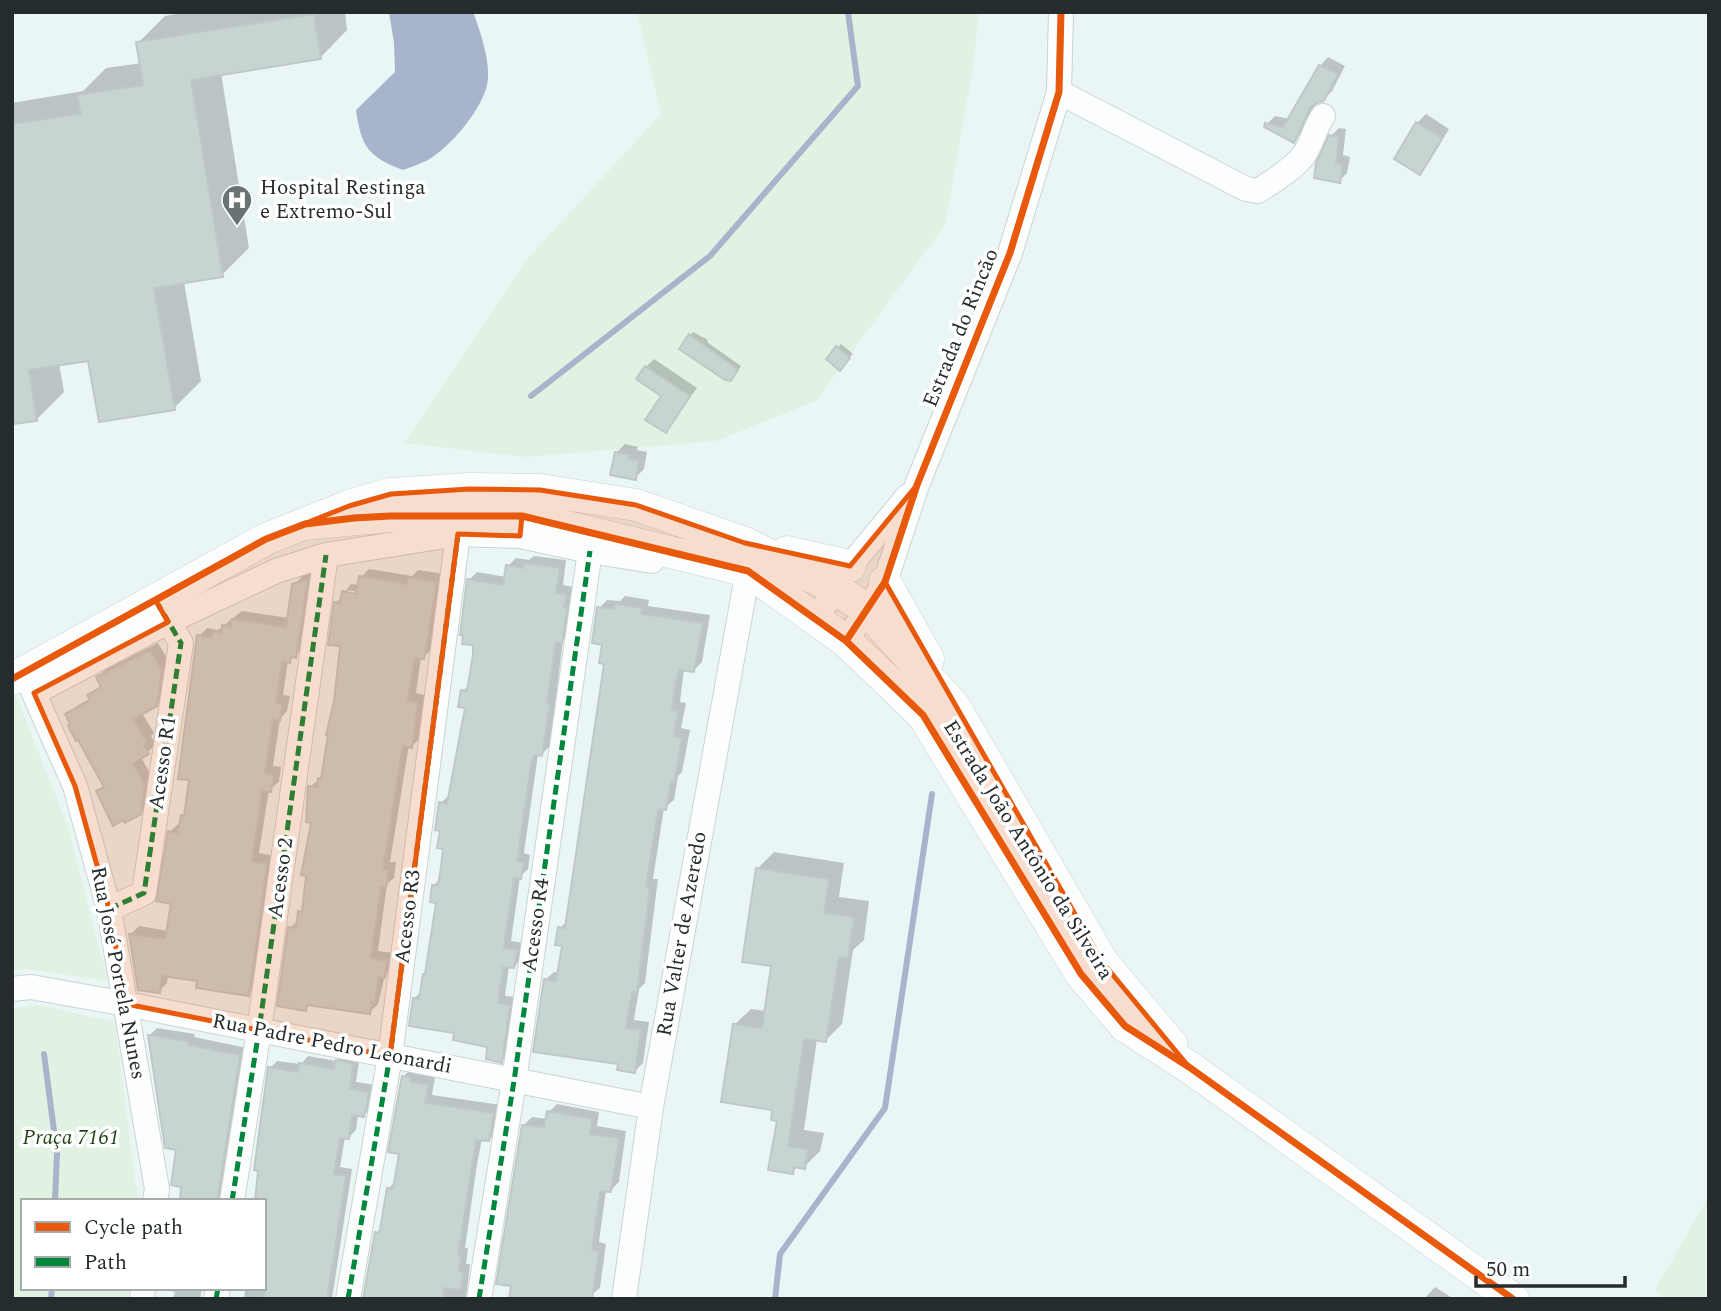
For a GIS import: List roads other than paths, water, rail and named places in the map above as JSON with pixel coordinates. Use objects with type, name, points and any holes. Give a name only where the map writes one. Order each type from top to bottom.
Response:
[{"type":"main road","name":"Estrada João Antônio da Silveira","points":[[24,682],[162,611],[266,539],[349,506],[391,494],[469,489],[540,490],[636,505],[742,560],[846,641],[923,715],[1081,974],[1125,1026],[1189,1067],[1514,1299]]},
{"type":"main road","name":"Estrada João Antônio da Silveira","points":[[305,524],[390,516],[521,526],[742,560]]},
{"type":"main road","points":[[742,560],[843,578]]},
{"type":"main road","name":"Estrada João Antônio da Silveira","points":[[843,578],[866,609],[954,706],[1103,963],[1189,1067]]},
{"type":"main road","points":[[885,582],[954,706]]},
{"type":"street","name":"Estrada do Rincão","points":[[846,641],[885,582],[917,485],[1010,253],[1059,92],[1061,12]]},
{"type":"street","points":[[1059,92],[1246,189],[1258,191],[1303,156],[1315,127],[1323,116]]},
{"type":"street","name":"Estrada do Rincão","points":[[817,619],[843,578],[917,485]]},
{"type":"street","name":"Estrada João Antônio da Silveira","points":[[162,611],[326,555],[521,526],[590,551],[670,564],[742,560]]},
{"type":"street","name":"Acesso R3","points":[[348,1299],[390,1056],[458,534]]},
{"type":"street","points":[[266,539],[276,571]]},
{"type":"street","name":"Acesso R4","points":[[480,1299],[590,551]]},
{"type":"street","name":"Acesso 2","points":[[232,1199],[326,555]]},
{"type":"street","name":"Rua Valter de Azeredo","points":[[624,1299],[651,1107],[742,560]]},
{"type":"street","name":"Acesso R1","points":[[109,909],[144,893],[181,643],[162,611]]},
{"type":"street","name":"Rua José Portela Nunes","points":[[24,682],[75,786],[109,909],[157,1189],[155,1199]]},
{"type":"street","name":"Rua Padre Pedro Leonardi","points":[[12,989],[31,987],[126,1004],[651,1107]]},
{"type":"water","points":[[389,12],[473,12],[488,68],[484,95],[455,137],[437,154],[403,170],[382,160],[368,149],[356,110],[395,72]]},
{"type":"waterway","points":[[531,396],[710,256],[858,86],[848,12]]},
{"type":"waterway","points":[[775,1299],[780,1254],[885,1108],[932,794]]},
{"type":"waterway","points":[[44,1054],[57,1154],[55,1199]]},
{"type":"waterway","points":[[51,1299],[52,1290]]},
{"type":"place","name":"Hospital Restinga e Extremo-Sul","points":[[237,227]]},
{"type":"park label","name":"Praça 7161","points":[[71,1138]]}]
